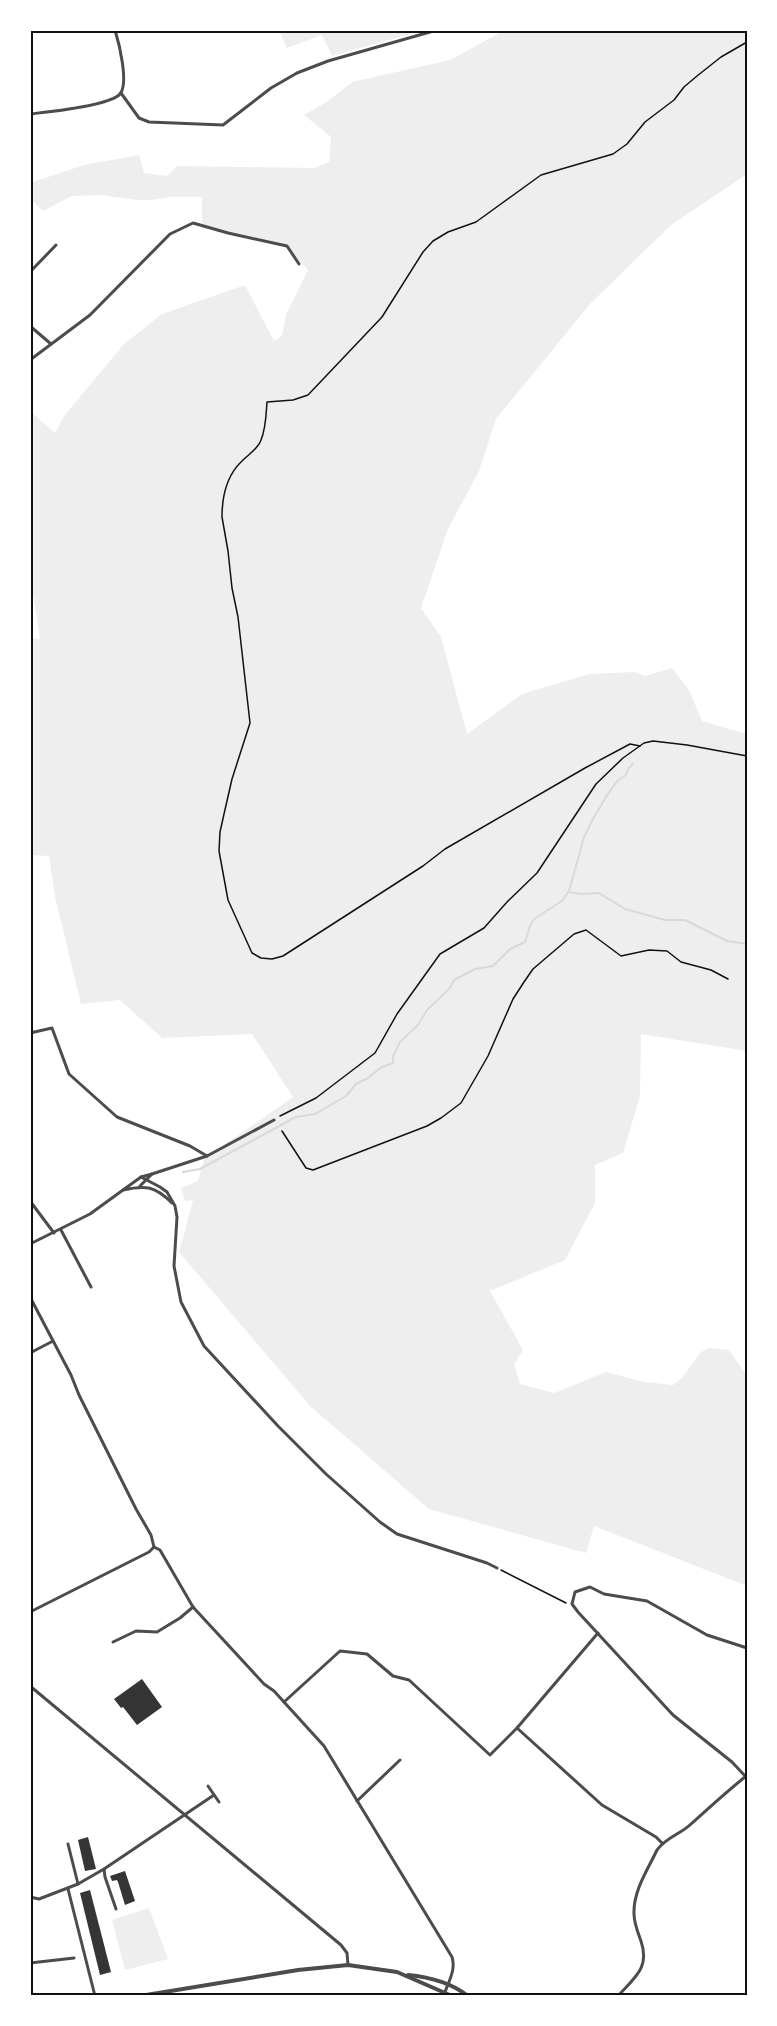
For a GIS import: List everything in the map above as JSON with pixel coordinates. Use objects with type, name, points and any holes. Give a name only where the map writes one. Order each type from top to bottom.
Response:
[{"type":"street","points":[[30,114],[111,100],[121,93],[124,82],[115,30]]},
{"type":"street","points":[[121,93],[139,118],[149,122],[223,125],[271,88],[297,73],[328,61],[437,30]]},
{"type":"street","points":[[30,360],[90,315],[170,234],[194,223],[286,246],[300,264]]},
{"type":"street","points":[[30,272],[56,245]]},
{"type":"street","points":[[30,326],[51,344]]},
{"type":"street","points":[[30,1033],[52,1028],[69,1074],[117,1117],[190,1146],[207,1156]]},
{"type":"street","points":[[30,1244],[90,1214],[141,1177],[207,1156],[274,1120]]},
{"type":"street","points":[[123,1190],[140,1186],[152,1174]]},
{"type":"street","points":[[141,1177],[167,1192],[175,1206],[177,1217],[174,1266],[181,1302],[204,1346],[278,1426],[380,1522],[397,1534],[497,1568]]},
{"type":"street","points":[[140,1186],[161,1192],[175,1206]]},
{"type":"street","points":[[30,1200],[54,1233]]},
{"type":"street","points":[[60,1229],[91,1287]]},
{"type":"street","points":[[30,1297],[131,1500],[154,1540],[154,1546],[148,1552],[30,1612]]},
{"type":"street","points":[[30,1353],[53,1341]]},
{"type":"street","points":[[154,1546],[160,1550],[193,1607],[318,1738],[452,1957],[454,1963],[445,1992]]},
{"type":"street","points":[[618,1996],[641,1971],[645,1962],[634,1914],[636,1894],[662,1843],[690,1826],[711,1804],[746,1777],[732,1762],[673,1714],[598,1633],[572,1604],[575,1592],[590,1587],[604,1594],[647,1601],[707,1635],[747,1648]]},
{"type":"street","points":[[113,1642],[136,1631],[157,1632],[193,1607]]},
{"type":"street","points":[[284,1702],[340,1651],[367,1654],[393,1676],[409,1680],[490,1755],[517,1728],[598,1633]]},
{"type":"street","points":[[30,1686],[340,1945],[347,1953],[348,1965]]},
{"type":"street","points":[[517,1728],[602,1805],[656,1837],[662,1843]]},
{"type":"street","points":[[357,1801],[400,1760]]},
{"type":"street","points":[[208,1786],[219,1802]]},
{"type":"street","points":[[30,1897],[39,1899],[69,1889],[104,1869],[214,1795]]},
{"type":"street","points":[[68,1844],[78,1884]]},
{"type":"street","points":[[104,1869],[116,1909]]},
{"type":"street","points":[[69,1889],[94,1996]]},
{"type":"street","points":[[30,1963],[74,1958]]},
{"type":"street","points":[[140,1996],[298,1970],[348,1965],[428,1976],[468,1996]]},
{"type":"street","points":[[404,1974],[452,1996]]},
{"type":"path","points":[[640,746],[630,744],[445,849],[414,872],[283,956],[272,959],[261,958],[252,952],[245,942],[228,900],[219,851],[220,832],[232,779],[250,723],[247,682],[222,517],[222,503],[234,469],[261,442],[266,422],[267,402],[293,400],[308,395],[382,317],[423,252],[433,241],[448,232],[476,222],[541,175],[613,154],[627,144],[645,122],[674,100],[697,76],[721,57],[747,42]]},
{"type":"path","points":[[274,1120],[316,1098],[375,1053],[397,1014],[440,954],[484,928],[537,873],[596,784],[622,759],[640,746],[653,741],[747,756]]},
{"type":"path","points":[[282,1131],[306,1168],[313,1170],[441,1118],[461,1102],[470,1088],[488,1056],[513,999],[528,975],[574,934],[586,930],[621,956],[649,950],[667,951],[681,962],[711,970],[728,979]]},
{"type":"path","points":[[497,1568],[572,1604]]},
{"type":"shaded area","points":[[279,30],[424,30],[332,56],[322,35],[287,48]]},
{"type":"shaded area","points":[[505,30],[747,30],[747,174],[671,225],[591,303],[496,419],[479,471],[448,529],[421,608],[441,637],[467,734],[522,694],[589,674],[635,672],[645,676],[672,668],[689,690],[702,721],[747,734],[747,1051],[641,1034],[640,1096],[623,1153],[595,1165],[595,1203],[565,1260],[490,1291],[523,1350],[514,1364],[520,1384],[554,1393],[606,1372],[644,1382],[673,1385],[682,1378],[700,1353],[708,1348],[729,1350],[747,1376],[747,1586],[594,1526],[586,1553],[429,1509],[310,1406],[179,1252],[193,1200],[185,1201],[181,1188],[198,1181],[204,1159],[293,1097],[252,1034],[162,1038],[120,1000],[81,1004],[55,897],[49,856],[30,855],[30,638],[40,639],[30,575],[30,411],[55,433],[64,416],[124,344],[162,314],[245,285],[274,341],[282,336],[286,315],[308,270],[286,247],[202,227],[202,197],[137,200],[101,195],[72,196],[43,211],[30,199],[30,183],[84,165],[139,155],[144,173],[167,176],[177,166],[314,168],[329,162],[331,137],[304,115],[328,101],[352,82],[450,60]]},
{"type":"shaded area","points":[[149,1908],[168,1959],[125,1970],[112,1920]]},
{"type":"building","points":[[142,1679],[162,1707],[137,1725],[114,1699]]},
{"type":"building","points":[[88,1837],[96,1869],[85,1871],[78,1840]]},
{"type":"building","points":[[125,1871],[135,1901],[125,1905],[117,1880],[112,1881],[110,1876]]},
{"type":"building","points":[[90,1890],[111,1972],[100,1975],[80,1893]]},
{"type":"waterway","points":[[183,1172],[200,1169],[296,1117],[315,1114],[346,1096],[356,1084],[380,1068],[393,1063],[393,1056],[400,1042],[418,1025],[427,1010],[450,988],[454,980],[475,969],[493,966],[510,949],[525,942],[534,919],[562,901],[569,891],[584,837],[593,819],[617,781],[626,775],[633,764]]},
{"type":"waterway","points":[[570,892],[599,893],[625,909],[665,920],[685,920],[727,941],[747,944]]}]
